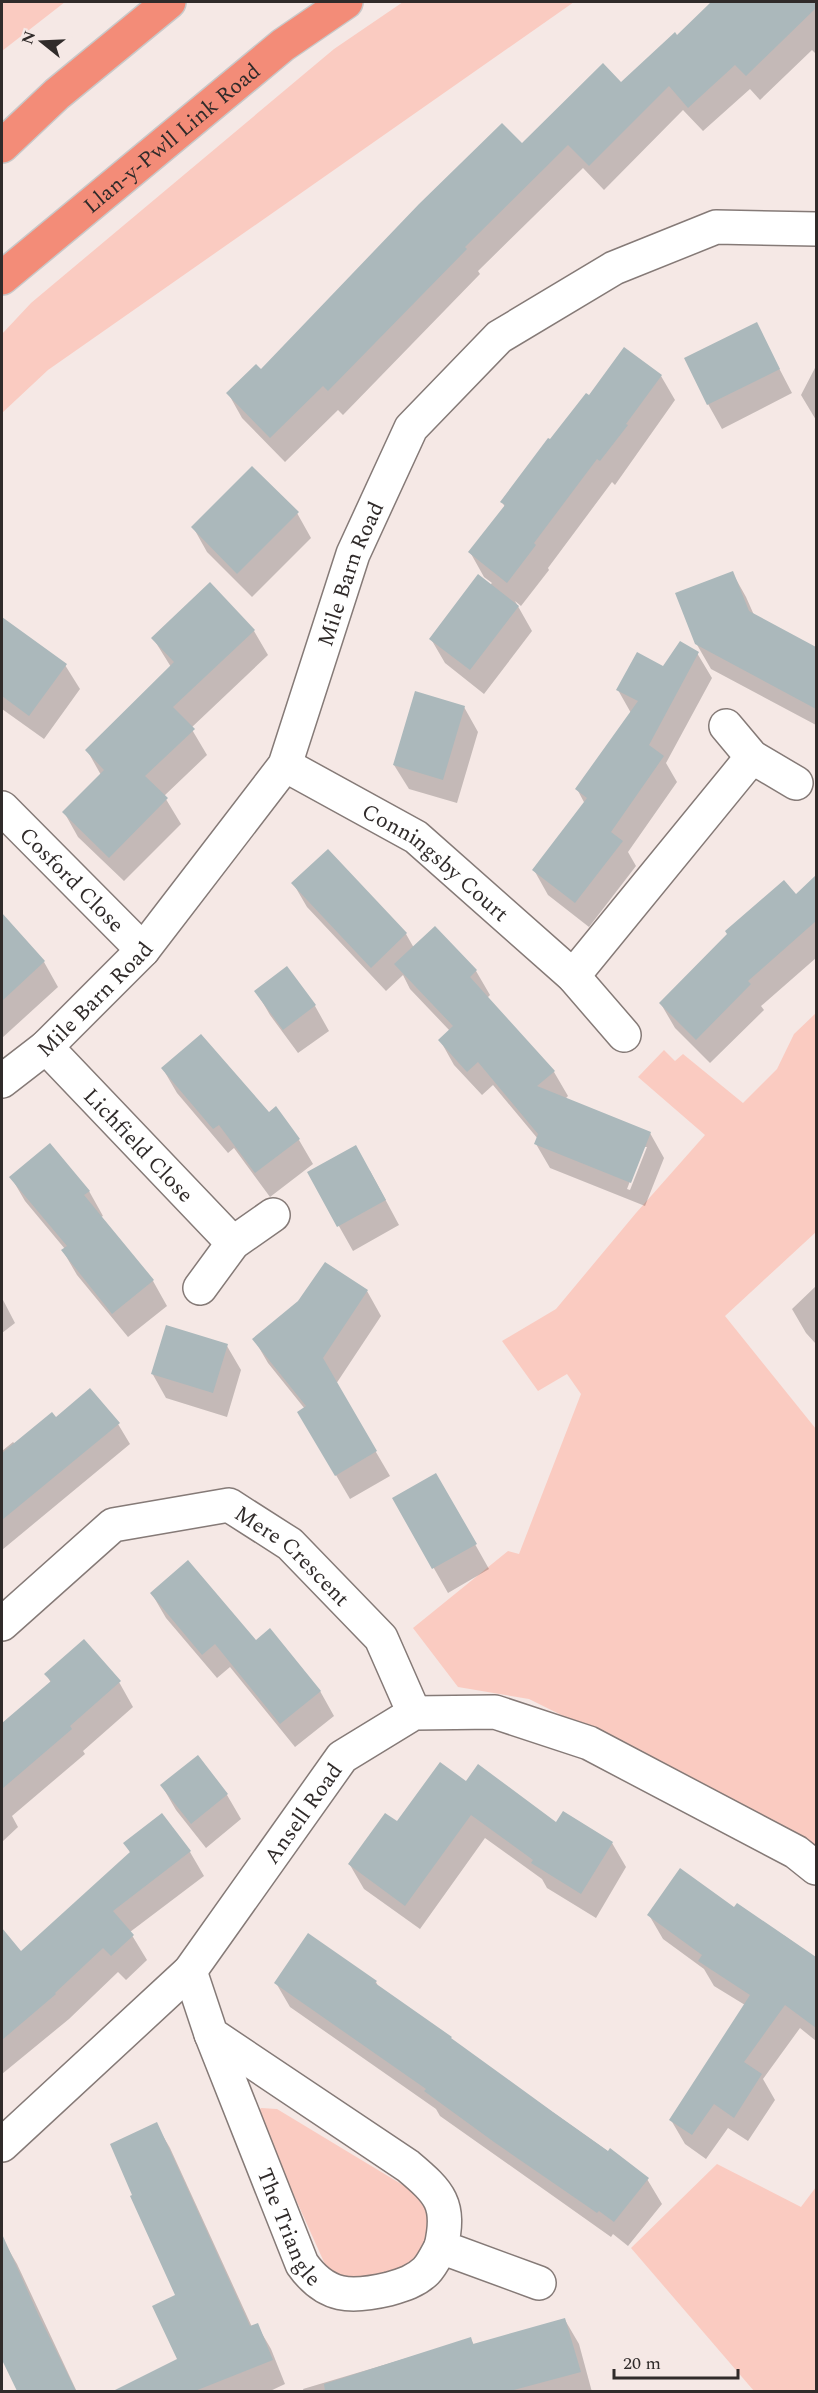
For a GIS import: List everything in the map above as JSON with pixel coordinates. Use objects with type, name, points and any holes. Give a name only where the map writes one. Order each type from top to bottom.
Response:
[{"type":"highway","points":[[2,146],[57,94],[169,2]]},
{"type":"highway","name":"Llan-y-Pwll Link Road","points":[[2,278],[283,45],[346,2]]},
{"type":"street","name":"Mile Barn Road","points":[[2,1081],[46,1047],[143,950],[285,765],[353,554],[411,428],[499,338],[614,268],[716,227],[816,228]]},
{"type":"street","points":[[726,726],[752,757],[796,783]]},
{"type":"street","points":[[573,976],[752,757]]},
{"type":"street","name":"Conningsby Court","points":[[285,765],[416,837],[573,976],[624,1035]]},
{"type":"street","name":"Cosford Close","points":[[2,808],[143,950]]},
{"type":"street","name":"Lichfield Close","points":[[46,1047],[233,1243]]},
{"type":"street","points":[[200,1288],[233,1243],[273,1215]]},
{"type":"street","name":"Mere Crescent","points":[[2,1624],[113,1525],[229,1505],[290,1544],[381,1638],[414,1713]]},
{"type":"street","points":[[414,1713],[495,1712],[589,1743],[796,1852],[816,1868]]},
{"type":"street","name":"Ansell Road","points":[[2,2145],[190,1971],[342,1757],[414,1713]]},
{"type":"street","name":"The Triangle","points":[[190,1971],[211,2034],[302,2264],[313,2279],[330,2290],[350,2295],[372,2293],[406,2285],[427,2270],[441,2247],[446,2225],[442,2200],[427,2182],[408,2166],[211,2034]]},
{"type":"street","points":[[441,2247],[539,2283]]},
{"type":"shaded area","points":[[2,2],[65,2],[2,51]]},
{"type":"shaded area","points":[[403,2],[574,2],[48,370],[2,413],[2,334],[31,303],[334,49]]},
{"type":"shaded area","points":[[816,1013],[816,1232],[725,1316],[816,1429],[816,1846],[759,1813],[529,1699],[458,1687],[413,1628],[508,1551],[519,1554],[581,1394],[567,1374],[538,1391],[502,1341],[556,1309],[705,1135],[638,1077],[664,1050],[675,1061],[683,1054],[743,1103],[777,1069],[794,1034]]},
{"type":"shaded area","points":[[261,2108],[277,2109],[421,2196],[430,2215],[428,2236],[409,2268],[343,2283],[328,2271],[257,2113]]},
{"type":"shaded area","points":[[717,2164],[801,2207],[816,2187],[816,2391],[754,2391],[631,2248]]},
{"type":"building","points":[[711,2],[816,2],[816,8],[746,76],[735,65],[688,108],[669,86],[589,166],[568,145],[465,247],[467,249],[328,391],[323,386],[270,438],[226,393],[256,364],[261,369],[419,204],[502,123],[522,143],[603,63],[621,82],[675,32],[677,35]]},
{"type":"building","points":[[757,322],[780,369],[707,405],[684,358]]},
{"type":"building","points":[[624,347],[662,375],[626,424],[628,425],[600,461],[597,459],[507,583],[468,552],[505,505],[500,502],[548,438],[550,439],[586,393],[589,395]]},
{"type":"building","points":[[252,466],[299,512],[237,574],[191,527]]},
{"type":"building","points":[[733,571],[749,611],[816,647],[816,709],[695,644],[675,593]]},
{"type":"building","points":[[478,574],[519,606],[470,670],[429,639]]},
{"type":"building","points":[[210,582],[255,630],[173,707],[195,729],[145,776],[168,798],[109,858],[62,812],[104,770],[85,750],[174,662],[151,638]]},
{"type":"building","points":[[2,617],[67,664],[29,716],[2,696]]},
{"type":"building","points":[[680,641],[699,652],[649,745],[664,756],[611,832],[623,841],[575,903],[532,870],[587,798],[575,789],[638,701],[616,690],[637,652],[663,666]]},
{"type":"building","points":[[415,691],[465,706],[443,780],[393,765]]},
{"type":"building","points":[[328,849],[407,933],[371,968],[291,883]]},
{"type":"building","points":[[816,875],[816,921],[748,981],[751,984],[696,1040],[659,1003],[727,934],[725,931],[784,880],[796,894]]},
{"type":"building","points":[[2,913],[45,961],[2,1001]]},
{"type":"building","points":[[435,926],[477,970],[470,977],[555,1071],[537,1086],[651,1132],[631,1183],[534,1144],[538,1134],[478,1062],[467,1072],[438,1040],[453,1026],[394,964]]},
{"type":"building","points":[[287,966],[316,1005],[283,1030],[254,991]]},
{"type":"building","points":[[201,1034],[269,1112],[276,1106],[300,1139],[255,1173],[219,1125],[213,1129],[161,1068]]},
{"type":"building","points":[[50,1143],[90,1191],[84,1195],[154,1280],[112,1314],[61,1250],[67,1246],[9,1177]]},
{"type":"building","points":[[356,1145],[386,1200],[337,1227],[307,1172]]},
{"type":"building","points":[[325,1262],[368,1290],[323,1358],[377,1451],[335,1476],[297,1412],[306,1406],[252,1339],[298,1301]]},
{"type":"building","points":[[166,1325],[228,1344],[213,1393],[151,1374]]},
{"type":"building","points":[[90,1388],[120,1423],[2,1520],[2,1453],[52,1412],[56,1417]]},
{"type":"building","points":[[436,1473],[477,1544],[432,1569],[392,1498]]},
{"type":"building","points":[[188,1560],[256,1640],[270,1628],[321,1691],[280,1724],[215,1644],[202,1655],[150,1593]]},
{"type":"building","points":[[84,1639],[121,1681],[70,1726],[72,1729],[2,1789],[2,1723],[51,1681],[44,1674]]},
{"type":"building","points":[[198,1755],[228,1794],[191,1824],[160,1785]]},
{"type":"building","points":[[440,1762],[466,1781],[478,1764],[556,1822],[563,1811],[613,1842],[581,1894],[531,1863],[533,1860],[471,1815],[405,1906],[348,1864],[385,1813],[397,1821]]},
{"type":"building","points":[[162,1813],[191,1851],[113,1911],[134,1935],[111,1956],[103,1948],[56,1994],[2,2040],[2,1928],[21,1951],[130,1852],[123,1843]]},
{"type":"building","points":[[680,1868],[734,1907],[737,1903],[816,1957],[816,2028],[785,2005],[744,2062],[762,2074],[734,2118],[714,2104],[692,2135],[669,2120],[750,1995],[698,1961],[702,1955],[647,1915]]},
{"type":"building","points":[[308,1933],[377,1981],[375,1983],[553,2112],[608,2151],[610,2148],[649,2178],[614,2222],[599,2211],[597,2213],[494,2142],[424,2091],[426,2089],[274,1983]]},
{"type":"building","points":[[157,2122],[250,2326],[258,2323],[273,2360],[195,2391],[113,2391],[177,2359],[152,2306],[175,2295],[130,2196],[132,2195],[110,2144]]},
{"type":"building","points":[[2,2234],[76,2391],[17,2391],[2,2360]]},
{"type":"building","points":[[565,2318],[581,2372],[510,2391],[325,2391],[324,2384],[471,2337],[473,2344]]}]
